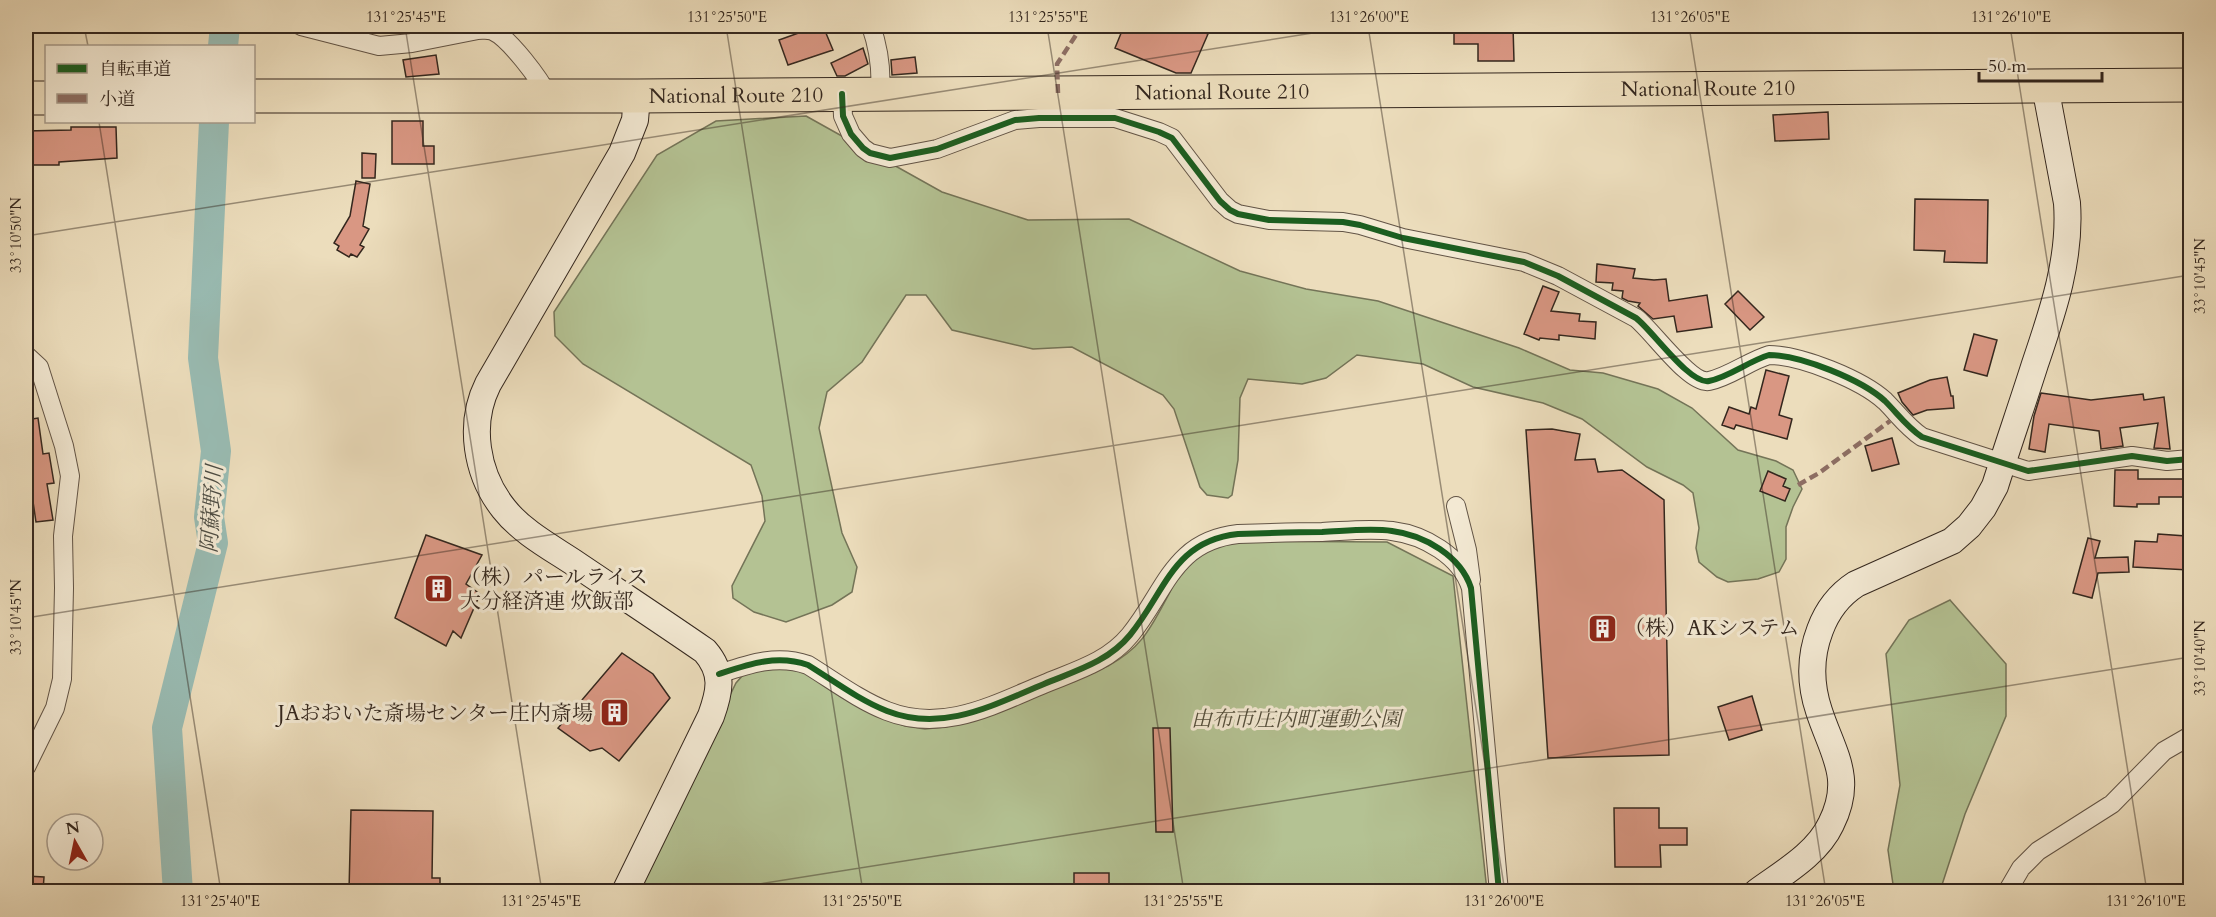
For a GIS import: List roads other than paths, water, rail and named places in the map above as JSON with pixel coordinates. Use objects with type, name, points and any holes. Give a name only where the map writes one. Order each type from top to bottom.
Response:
[{"type":"highway","name":"National Route 210","points":[[263,96],[637,96],[2190,85]]},
{"type":"highway","points":[[26,98],[45,98]]},
{"type":"street","points":[[301,26],[379,46],[412,43],[488,30],[505,39],[542,83],[548,96]]},
{"type":"street","points":[[871,26],[879,49],[880,94]]},
{"type":"street","points":[[1757,891],[1821,841],[1838,810],[1842,784],[1839,764],[1819,711],[1812,674],[1815,644],[1827,616],[1836,601],[1856,584],[1952,541],[1969,526],[1983,508],[1995,486],[2052,314],[2067,248],[2068,220],[2065,184],[2045,86]]},
{"type":"street","points":[[842,94],[843,116],[851,134],[870,153],[890,158],[937,149],[1015,120],[1115,118],[1160,132],[1172,138],[1220,201],[1238,214],[1269,220],[1351,223],[1403,238],[1524,262],[1558,276],[1636,318],[1693,376],[1700,380],[1711,380],[1769,355],[1814,365],[1869,388],[1885,401],[1910,429],[1922,437],[2002,464],[2032,472],[2132,456],[2168,461],[2190,459]]},
{"type":"street","points":[[625,891],[711,716],[718,695],[719,674],[712,659],[705,651],[535,536],[508,514],[493,494],[487,480],[480,460],[476,433],[478,411],[488,384],[622,153],[635,120],[637,96]]},
{"type":"street","points":[[26,355],[39,367],[64,446],[70,477],[63,536],[62,679],[55,708],[26,767]]},
{"type":"street","points":[[1456,506],[1467,550],[1473,597],[1499,891]]},
{"type":"street","points":[[719,674],[765,660],[797,661],[808,665],[875,706],[898,715],[937,720],[968,714],[1106,657],[1129,635],[1185,555],[1203,543],[1232,534],[1382,530],[1402,533],[1430,544],[1450,557],[1467,576],[1473,597]]},
{"type":"street","points":[[2007,891],[2021,868],[2038,851],[2112,804],[2164,751],[2190,736]]},
{"type":"waterway","name":"阿蘇野川","points":[[223,45],[225,26]]},
{"type":"waterway","name":"阿蘇野川","points":[[178,892],[167,728],[213,543],[209,517],[216,451],[203,358],[214,123]]},
{"type":"place","name":"（株）パールライス 大分経済連 炊飯部","points":[[439,589]]},
{"type":"place","name":"（株）AKシステム","points":[[1603,628]]},
{"type":"place","name":"JAおおいた斎場センター庄内斎場","points":[[614,713]]},
{"type":"park label","name":"由布市庄内町運動公園","points":[[1296,719]]}]
